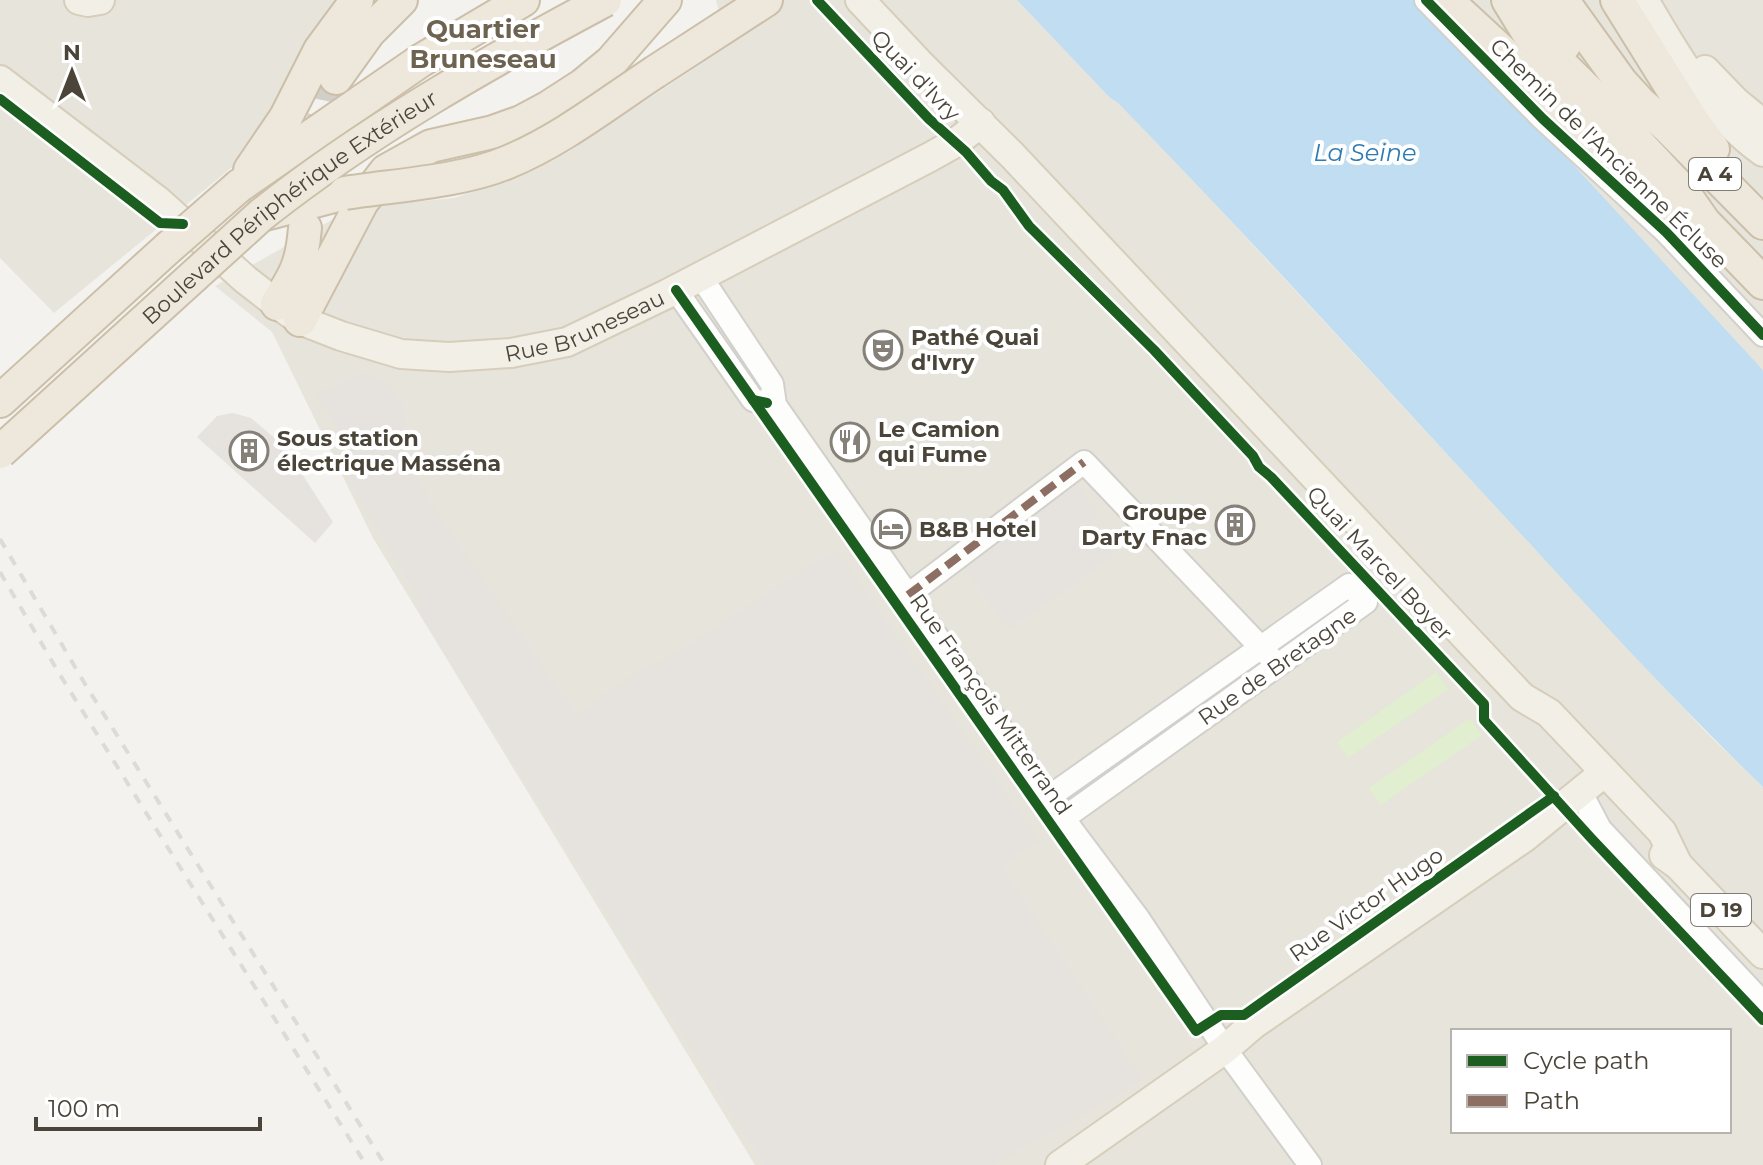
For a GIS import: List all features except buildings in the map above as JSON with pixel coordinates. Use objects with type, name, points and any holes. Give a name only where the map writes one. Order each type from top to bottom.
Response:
[{"type":"highway","points":[[239,186],[286,117],[320,50],[357,0]]},
{"type":"highway","points":[[336,78],[369,32],[401,0]]},
{"type":"highway","points":[[0,401],[239,186],[369,94],[523,0]]},
{"type":"highway","name":"Boulevard Périphérique Extérieur","points":[[0,452],[261,215],[429,97],[605,0]]},
{"type":"highway","points":[[288,312],[386,171],[431,146],[493,132],[521,122],[583,85],[611,62],[665,0]]},
{"type":"highway","points":[[261,215],[345,193],[445,177],[505,163],[538,148],[766,0]]},
{"type":"highway","points":[[1446,0],[1668,205],[1704,222]]},
{"type":"highway","points":[[1476,0],[1553,99]]},
{"type":"highway","points":[[1508,0],[1527,31],[1602,105]]},
{"type":"highway","points":[[1536,0],[1602,105]]},
{"type":"highway","points":[[1562,0],[1621,82],[1667,126]]},
{"type":"highway","points":[[1588,0],[1667,126]]},
{"type":"highway","points":[[1617,0],[1693,122],[1763,215]]},
{"type":"highway","name":"A 4","points":[[1602,105],[1681,189],[1704,222],[1763,283]]},
{"type":"highway","name":"A 4","points":[[1667,126],[1763,223]]},
{"type":"highway","points":[[288,312],[303,257],[305,228]]},
{"type":"main road","points":[[79,0],[100,0]]},
{"type":"main road","name":"Quai d'Ivry","points":[[860,0],[981,123]]},
{"type":"main road","points":[[1644,0],[1702,94],[1737,133],[1763,152]]},
{"type":"main road","points":[[1662,0],[1700,65],[1763,124]]},
{"type":"main road","name":"Rue Bruneseau","points":[[0,80],[157,200],[246,280],[288,312],[341,336],[401,354],[449,357],[511,353],[567,342],[682,300],[863,191],[955,143],[981,123]]},
{"type":"main road","name":"Quai Marcel Boyer","points":[[981,123],[1522,697],[1549,713],[1594,782],[1662,832],[1678,865],[1763,954]]},
{"type":"main road","name":"Rue Victor Hugo","points":[[1060,1165],[1225,1049],[1248,1028],[1549,819],[1594,782]]},
{"type":"street","name":"Chemin de l'Ancienne Écluse","points":[[1426,0],[1543,119],[1666,232],[1763,335]]},
{"type":"street","name":"Rue François Mitterrand","points":[[707,286],[772,384],[775,405],[1049,797],[1138,918],[1225,1049],[1310,1165]]},
{"type":"street","name":"Rue François Mitterrand","points":[[682,300],[753,400],[775,405]]},
{"type":"street","points":[[722,358],[744,343]]},
{"type":"street","points":[[908,595],[1084,462],[1277,665]]},
{"type":"street","name":"Rue de Bretagne","points":[[1049,797],[1349,585],[1366,602],[1064,818]]},
{"type":"street","name":"Quai Marcel Boyer","points":[[1594,782],[1600,829],[1763,1003]]},
{"type":"shaded area","points":[[0,0],[347,0],[247,155],[54,313],[0,258]]},
{"type":"shaded area","points":[[716,0],[1017,0],[1189,176],[1706,732],[1763,787],[1763,1165],[755,1165],[373,538],[272,332],[215,286],[337,217],[391,204],[454,198],[520,176],[569,151],[728,46]]},
{"type":"shaded area","points":[[1421,0],[1763,0],[1763,370],[1614,211]]},
{"type":"shaded area","points":[[358,374],[375,375],[389,386],[403,406],[406,417],[401,447],[435,509],[576,714],[653,661],[656,665],[836,549],[1039,841],[1002,867],[1143,1080],[994,1165],[765,1165],[417,609],[423,605],[346,477],[352,448],[315,395]]},
{"type":"shaded area","points":[[233,413],[251,418],[284,446],[333,522],[315,543],[197,437],[217,416]]},
{"type":"shaded area","points":[[1077,484],[1100,513],[1092,523],[1115,555],[1009,630],[962,567]]},
{"type":"green space","points":[[1436,672],[1448,689],[1348,758],[1337,742]]},
{"type":"green space","points":[[1470,718],[1482,735],[1381,805],[1369,788]]},
{"type":"water","name":"La Seine","points":[[1017,0],[1421,0],[1763,370],[1763,787],[1640,662],[1220,209]]},
{"type":"tunnel","points":[[317,148],[327,100],[336,78]]},
{"type":"railway","points":[[0,539],[85,684],[385,1165]]},
{"type":"railway","points":[[0,572],[60,675],[366,1165]]},
{"type":"marked path","points":[[908,595],[1084,462]]},
{"type":"cycle path","points":[[817,0],[929,119],[1003,190],[1029,226],[1154,350],[1253,456],[1259,467],[1484,704],[1484,720],[1763,1020]]},
{"type":"cycle path","points":[[1426,0],[1543,119],[1666,232],[1763,335]]},
{"type":"cycle path","points":[[0,99],[160,223],[183,224]]},
{"type":"cycle path","points":[[676,290],[753,400],[767,403]]},
{"type":"cycle path","points":[[753,400],[1196,1031],[1221,1015],[1244,1015],[1554,796]]},
{"type":"place","name":"Pathé Quai d'Ivry","points":[[883,350]]},
{"type":"place","name":"Le Camion qui Fume","points":[[850,442]]},
{"type":"place","name":"Sous station électrique Masséna","points":[[249,451]]},
{"type":"place","name":"Groupe Darty Fnac","points":[[1235,525]]},
{"type":"place","name":"B&B Hotel","points":[[891,529]]},
{"type":"district","name":"Quartier Bruneseau","points":[[483,44]]}]
